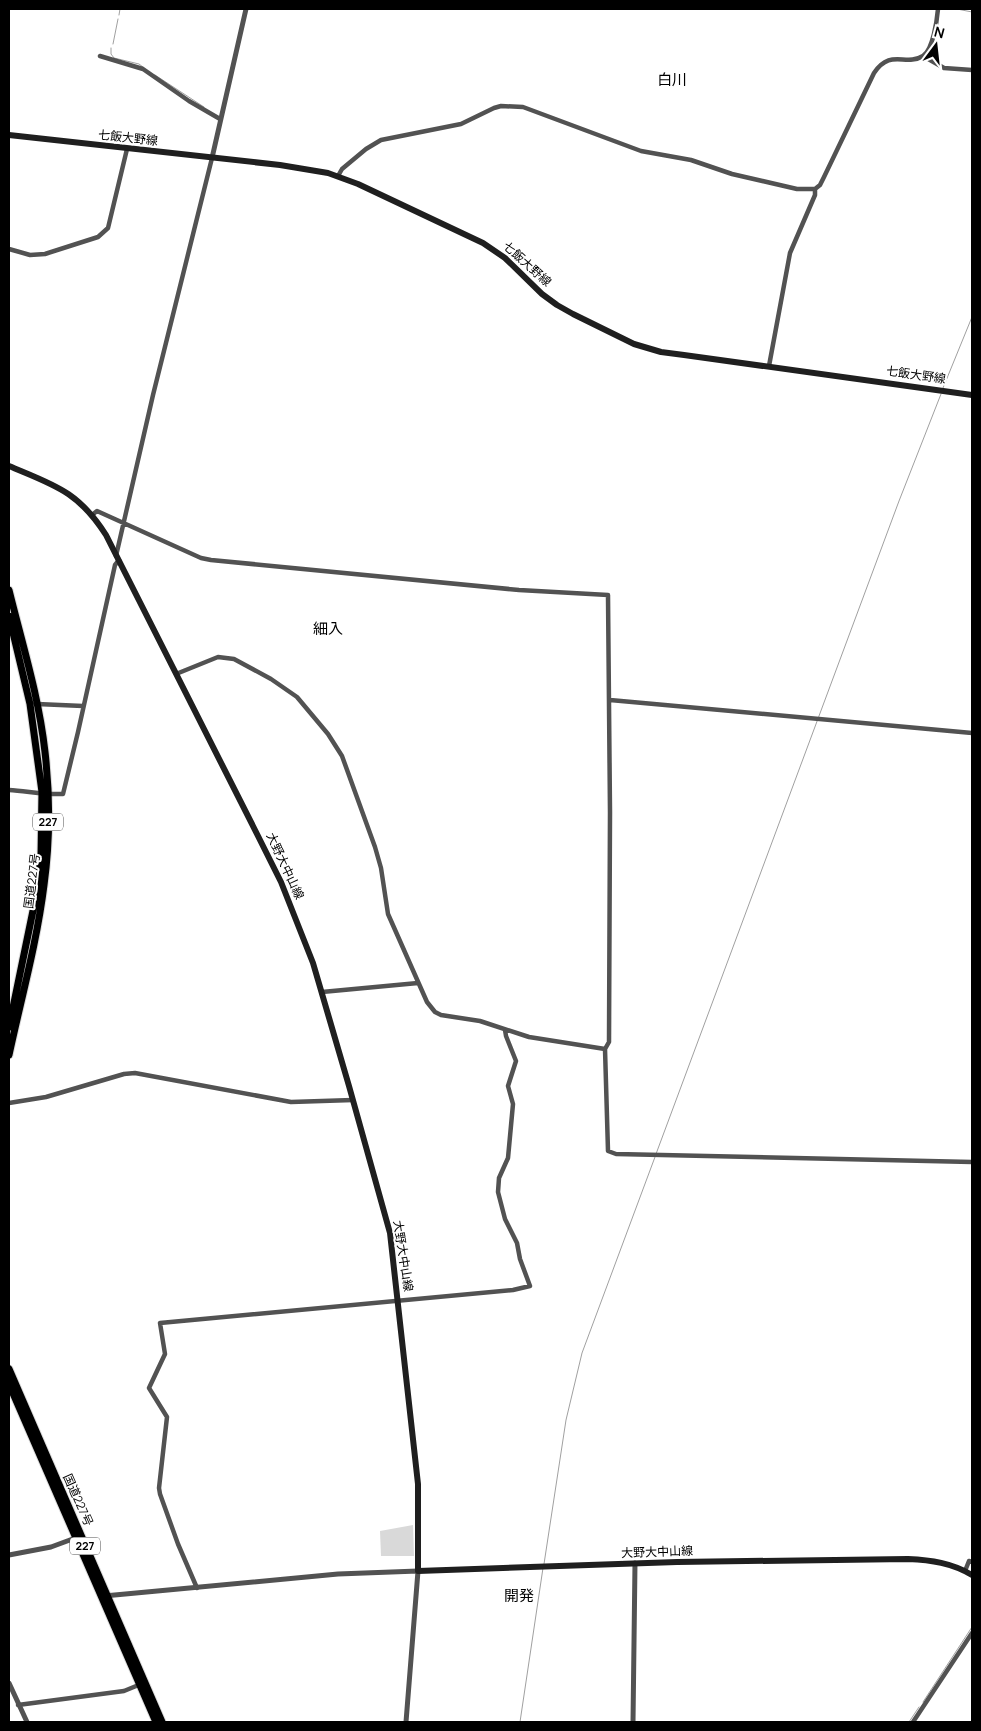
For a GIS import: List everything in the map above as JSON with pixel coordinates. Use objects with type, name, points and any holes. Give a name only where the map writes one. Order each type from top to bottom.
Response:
[{"type":"highway","name":"国道227号","points":[[9,590],[10,604],[45,751],[44,884],[9,1055]]},
{"type":"highway","name":"国道227号","points":[[9,616],[34,704]]},
{"type":"highway","name":"国道227号","points":[[9,1027],[35,901],[41,856],[45,794]]},
{"type":"highway","name":"国道227号","points":[[9,1369],[78,1537]]},
{"type":"highway","name":"国道227号","points":[[9,1384],[104,1596],[142,1684],[156,1722]]},
{"type":"highway","name":"国道227号","points":[[142,1684],[162,1722]]},
{"type":"main road","name":"七飯大野線","points":[[9,135],[313,169],[338,176],[483,243],[505,258],[542,294],[557,305],[634,344],[662,352],[972,395]]},
{"type":"main road","name":"大野大中山線","points":[[9,466],[61,489],[78,500],[92,515],[106,535],[281,882],[307,948],[322,992],[390,1233],[418,1484],[418,1571],[635,1563],[908,1559],[935,1561],[972,1575]]},
{"type":"street","points":[[9,790],[62,794],[84,706],[153,395],[212,158],[246,9]]},
{"type":"street","points":[[923,56],[932,40],[938,9]]},
{"type":"street","points":[[100,56],[143,70],[220,119]]},
{"type":"street","points":[[338,176],[342,169],[366,149],[382,140],[461,124],[494,108],[509,106],[523,107],[641,151],[708,164],[732,174],[797,189],[815,189],[820,185],[868,82],[878,67],[888,60],[923,56],[944,68],[972,70]]},
{"type":"street","points":[[9,249],[36,255],[84,243],[100,236],[108,228],[127,149]]},
{"type":"street","points":[[769,366],[790,253],[815,195],[815,189]]},
{"type":"street","points":[[92,515],[97,511],[201,558],[211,560],[520,590],[608,595],[610,700],[610,1042],[606,1049],[608,1151],[616,1154],[972,1162]]},
{"type":"street","points":[[176,674],[218,657],[234,659],[271,679],[297,697],[328,734],[342,756],[375,847],[381,868],[388,914],[427,1002],[435,1012],[441,1015],[480,1021],[529,1037],[606,1049]]},
{"type":"street","points":[[610,700],[972,733]]},
{"type":"street","points":[[34,704],[84,706]]},
{"type":"street","points":[[322,992],[418,983]]},
{"type":"street","points":[[197,1588],[178,1544],[159,1488],[167,1417],[149,1388],[165,1354],[160,1323],[513,1290],[530,1286],[520,1259],[517,1243],[505,1219],[498,1192],[499,1178],[508,1158],[513,1104],[508,1086],[516,1061],[505,1030]]},
{"type":"street","points":[[9,1103],[46,1097],[128,1074],[291,1102],[353,1100]]},
{"type":"street","points":[[9,1555],[51,1547],[78,1537]]},
{"type":"street","points":[[964,1571],[969,1561],[972,1562]]},
{"type":"street","points":[[633,1722],[635,1563]]},
{"type":"street","points":[[104,1596],[338,1574],[418,1571],[406,1722]]},
{"type":"street","points":[[913,1722],[972,1633]]},
{"type":"street","points":[[9,1683],[27,1722]]},
{"type":"street","points":[[18,1705],[124,1691],[142,1684]]},
{"type":"shaded area","points":[[413,1525],[414,1556],[381,1556],[380,1531]]},
{"type":"waterway","points":[[119,15],[120,9]]},
{"type":"waterway","points":[[957,9],[972,12]]},
{"type":"waterway","points":[[113,44],[118,19]]},
{"type":"waterway","points":[[111,48],[111,54],[114,58],[139,64],[143,67]]},
{"type":"waterway","points":[[155,75],[204,107]]},
{"type":"waterway","points":[[943,388],[972,317]]},
{"type":"waterway","points":[[656,1154],[899,501],[941,394]]},
{"type":"waterway","points":[[544,1564],[566,1420],[582,1353],[655,1157]]},
{"type":"waterway","points":[[520,1722],[543,1568]]},
{"type":"waterway","points":[[923,1702],[972,1627]]},
{"type":"waterway","points":[[909,1722],[919,1707]]},
{"type":"district","name":"白川","points":[[672,80]]},
{"type":"district","name":"細入","points":[[328,629]]},
{"type":"district","name":"開発","points":[[519,1596]]}]
